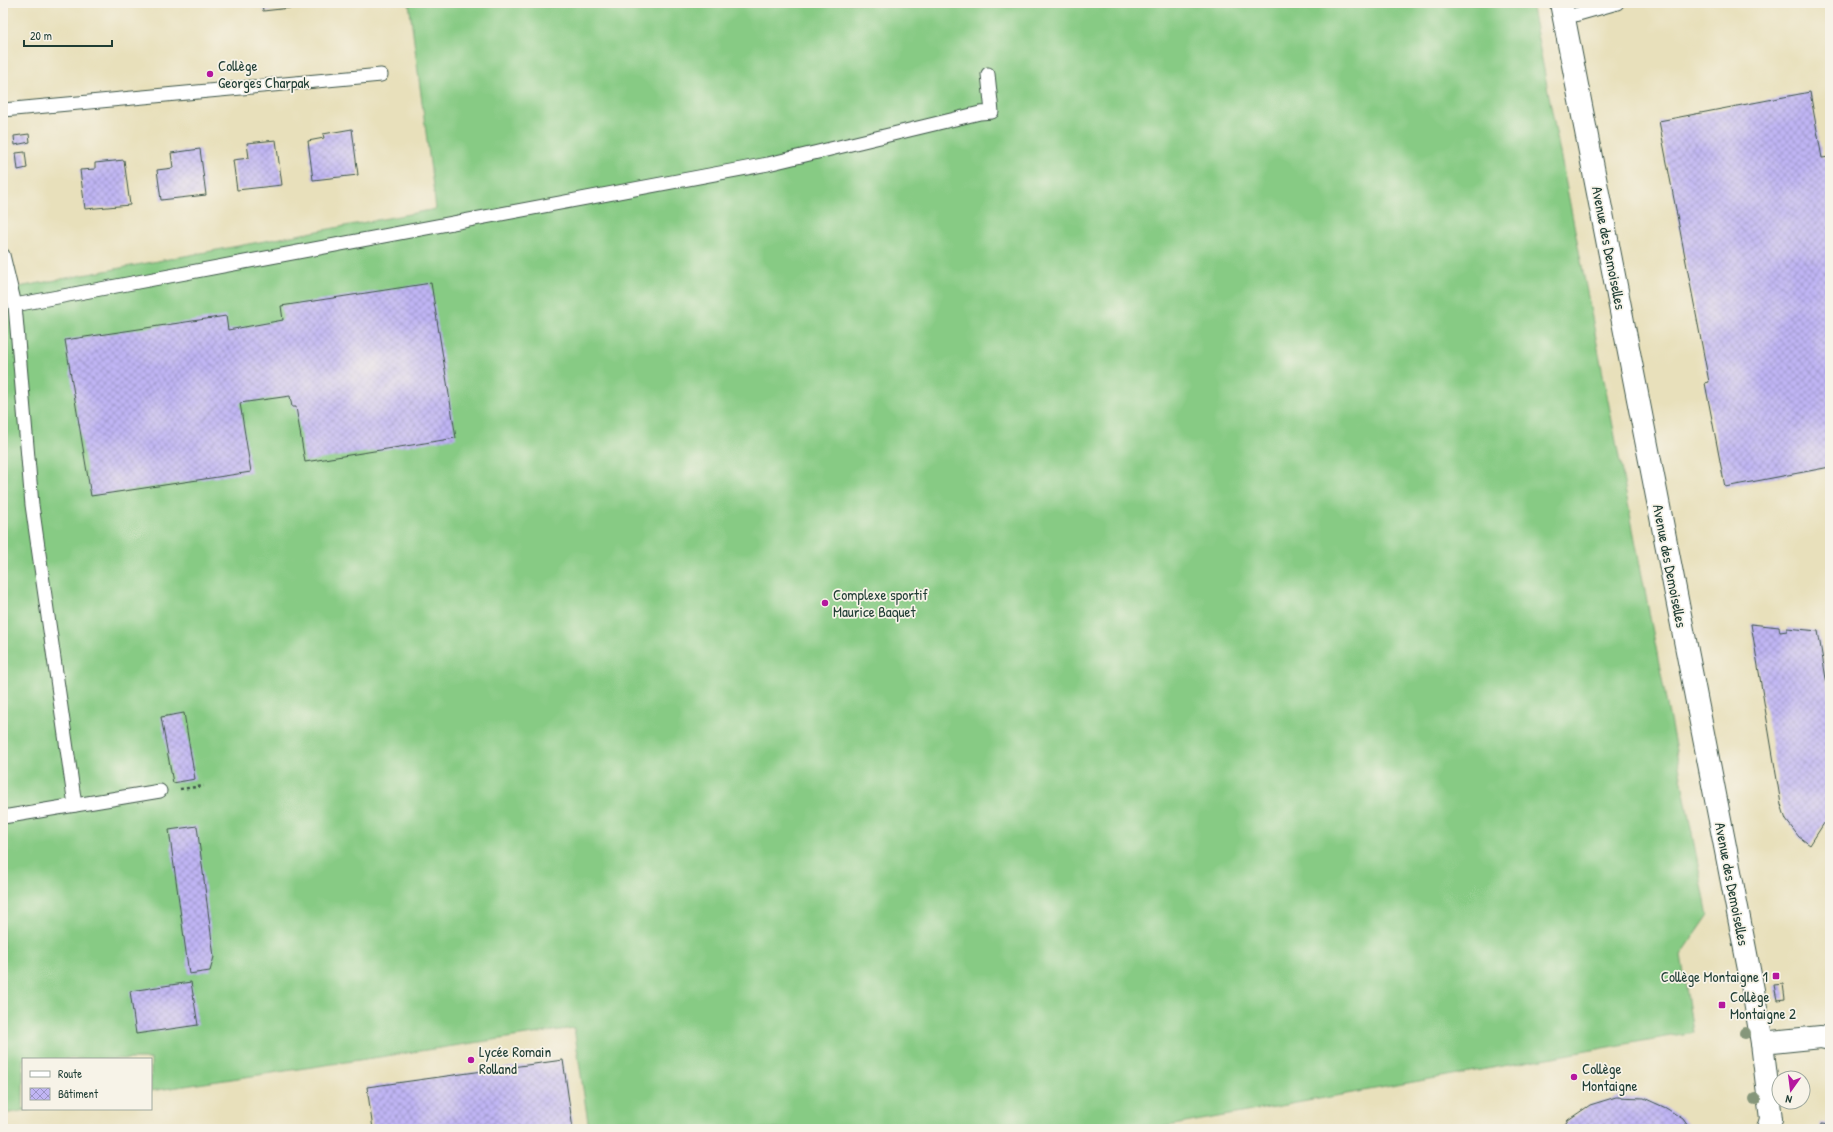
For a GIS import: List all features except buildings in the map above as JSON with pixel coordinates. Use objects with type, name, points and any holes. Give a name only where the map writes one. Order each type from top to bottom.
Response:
[{"type":"street","name":"Avenue des Demoiselles","points":[[1563,11],[1762,1043],[1771,1119],[1768,1129]]},
{"type":"street","points":[[1762,1043],[1821,1037],[1830,1038]]},
{"type":"lane","points":[[1563,11],[1617,3]]},
{"type":"lane","points":[[15,305],[768,164],[980,113],[992,112],[988,74]]},
{"type":"lane","points":[[3,110],[381,75]]},
{"type":"lane","points":[[3,255],[15,305],[32,505],[75,804]]},
{"type":"lane","points":[[3,817],[160,791]]},
{"type":"green space","name":"Complexe sportif Maurice Baquet","points":[[409,3],[1531,3],[1708,916],[1681,955],[1693,1032],[1151,1129],[589,1129],[574,1028],[152,1091],[152,1058],[22,1058],[22,1110],[28,1110],[3,1114],[3,290],[436,209]]},
{"type":"place","name":"Collège Georges Charpak","points":[[210,74]]},
{"type":"place","name":"Complexe sportif Maurice Baquet","points":[[825,603]]},
{"type":"place","name":"Collège Montaigne 1","points":[[1776,976]]},
{"type":"place","name":"Collège Montaigne 2","points":[[1722,1005]]},
{"type":"place","name":"Lycée Romain Rolland","points":[[471,1060]]},
{"type":"place","name":"Collège Montaigne","points":[[1574,1077]]}]
